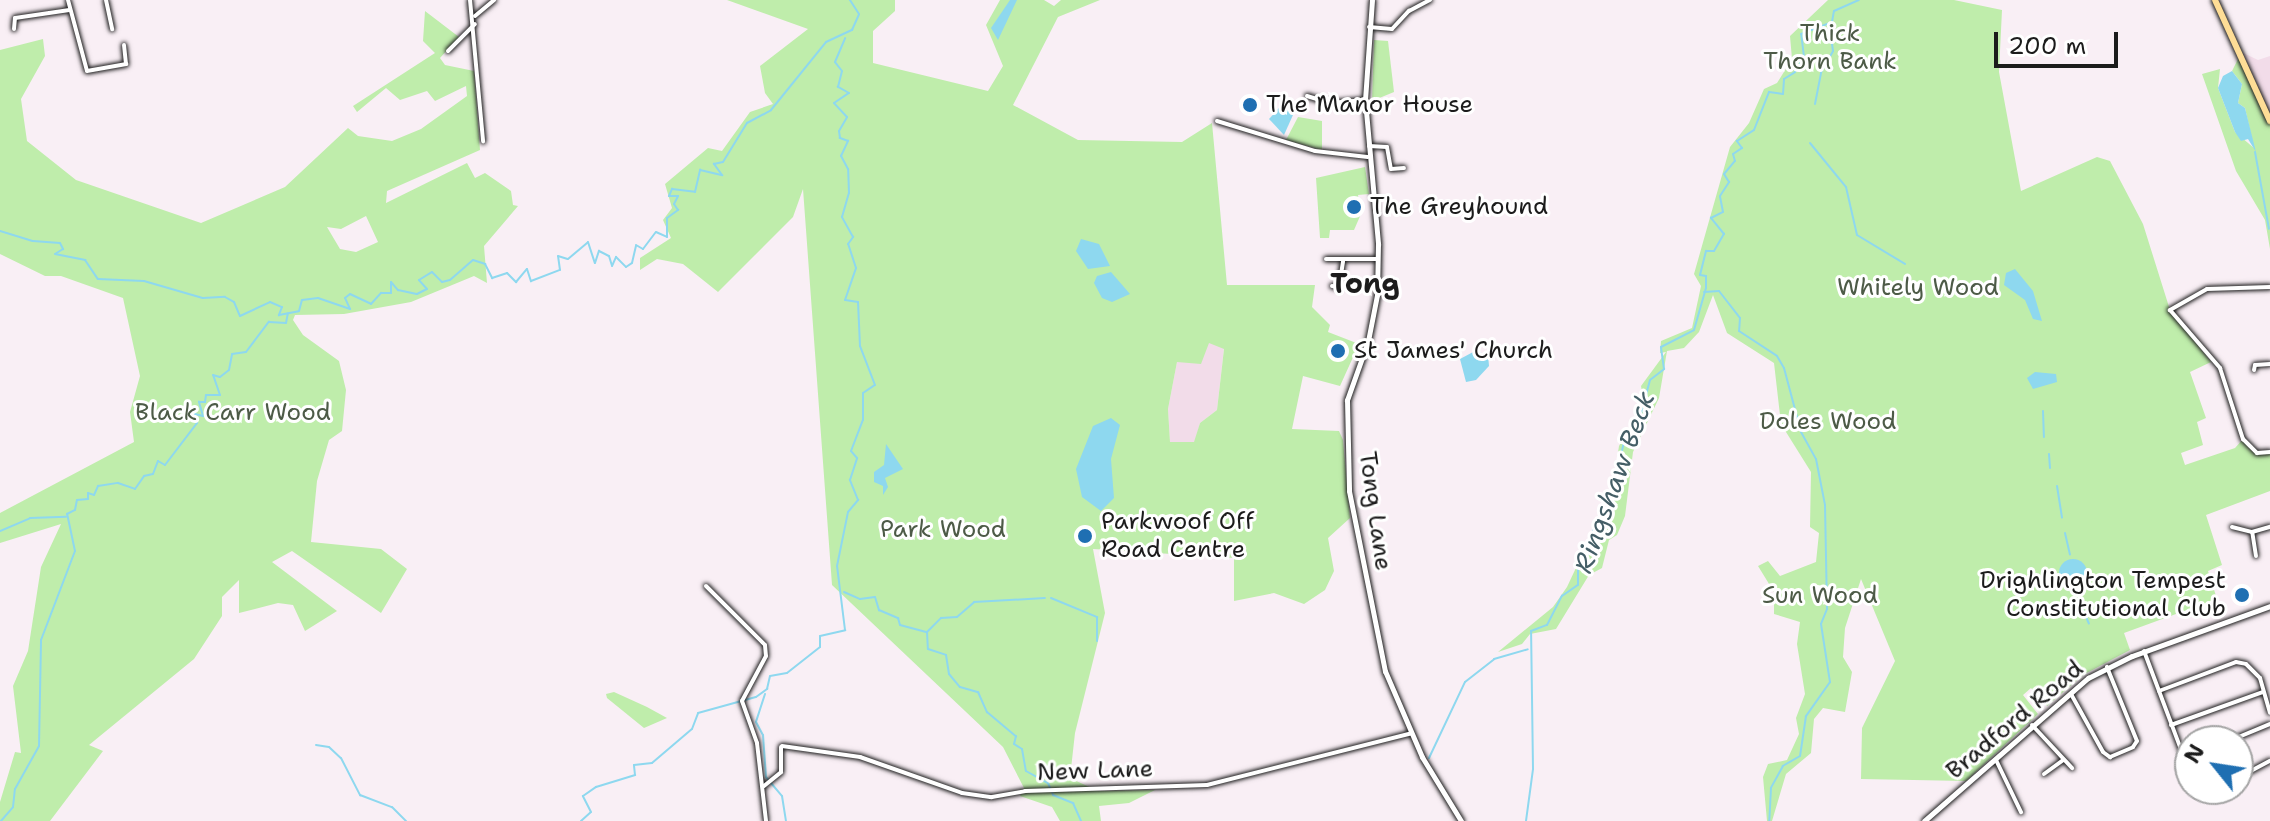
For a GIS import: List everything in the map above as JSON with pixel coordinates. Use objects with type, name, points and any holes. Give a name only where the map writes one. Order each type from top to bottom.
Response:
[{"type":"main road","points":[[2215,0],[2270,121]]},
{"type":"street","points":[[68,0],[87,71],[126,64],[124,45]]},
{"type":"street","points":[[106,0],[112,29]]},
{"type":"street","points":[[470,0],[475,16],[483,141]]},
{"type":"street","points":[[475,16],[494,0]]},
{"type":"street","name":"Tong Lane","points":[[1372,0],[1365,100],[1378,259],[1375,315],[1347,400],[1349,491],[1381,657],[1412,733],[1461,821]]},
{"type":"street","points":[[1369,27],[1392,29],[1409,11],[1430,0]]},
{"type":"street","points":[[14,29],[15,18],[70,10]]},
{"type":"street","points":[[448,51],[475,24]]},
{"type":"street","points":[[1307,96],[1330,103],[1365,100]]},
{"type":"street","points":[[1217,121],[1300,146],[1368,157]]},
{"type":"street","points":[[1367,146],[1387,147],[1391,169],[1404,168]]},
{"type":"street","points":[[1326,259],[1378,259]]},
{"type":"street","points":[[1332,286],[1339,287],[1343,261]]},
{"type":"street","points":[[2270,287],[2207,289],[2170,310],[2220,368],[2243,439],[2257,453],[2270,452]]},
{"type":"street","points":[[2254,365],[2270,364]]},
{"type":"street","points":[[2232,527],[2252,532],[2270,527]]},
{"type":"street","points":[[2252,532],[2256,556]]},
{"type":"street","points":[[706,586],[765,645],[766,656],[742,703],[757,743],[766,821]]},
{"type":"street","name":"Bradford Road","points":[[1924,821],[2070,692],[2107,667],[2270,606]]},
{"type":"street","points":[[2144,651],[2174,732]]},
{"type":"street","points":[[2159,691],[2236,662],[2255,668],[2270,713]]},
{"type":"street","points":[[2070,692],[2103,752],[2110,757],[2133,747],[2137,741],[2107,667]]},
{"type":"street","points":[[2171,725],[2264,691]]},
{"type":"street","points":[[2032,725],[2072,768]]},
{"type":"street","name":"New Lane","points":[[764,786],[781,772],[781,746],[860,757],[972,796],[1207,785],[1412,733]]},
{"type":"street","points":[[1996,760],[2021,812]]},
{"type":"street","points":[[2044,774],[2063,760]]},
{"type":"shaded area","points":[[2235,49],[2258,60],[2270,56],[2270,121]]},
{"type":"shaded area","points":[[1203,285],[1224,348],[1217,410],[1200,423],[1195,442],[1170,442],[1168,409],[1177,362]]},
{"type":"green space","name":"Park Wood","points":[[727,0],[895,0],[895,11],[873,31],[873,63],[988,91],[1003,66],[986,25],[1000,0],[1044,0],[1054,6],[1061,0],[1100,0],[1058,17],[1013,105],[1078,140],[1182,142],[1212,123],[1227,285],[1315,285],[1312,307],[1330,325],[1328,332],[1359,344],[1340,386],[1303,376],[1292,429],[1339,431],[1343,440],[1350,518],[1328,538],[1334,571],[1325,590],[1304,604],[1274,593],[1234,601],[1234,558],[1093,549],[1105,613],[1075,733],[1070,778],[1098,791],[1155,790],[1129,803],[1099,806],[1101,821],[1060,821],[1052,807],[1020,796],[1024,788],[1003,747],[832,585],[803,189],[793,217],[718,292],[683,264],[657,259],[640,270],[640,258],[671,238],[663,220],[672,208],[665,184],[708,148],[722,151],[750,112],[773,104],[765,93],[760,66],[808,29]],"holes":[[[1209,343],[1224,349],[1217,410],[1200,423],[1194,442],[1170,442],[1168,409],[1177,362],[1201,364]]]},
{"type":"green space","points":[[1828,0],[1954,0],[2002,10],[1999,72],[2021,191],[2097,157],[2110,161],[2143,224],[2170,310],[2211,362],[2190,372],[2206,418],[2197,422],[2203,445],[2181,453],[2185,465],[2235,448],[2243,439],[2257,453],[2270,452],[2270,491],[2206,515],[2222,565],[2208,571],[2217,599],[2124,633],[2130,650],[2083,675],[2047,706],[2031,688],[2023,695],[2038,714],[1966,781],[1861,779],[1862,728],[1895,661],[1861,579],[1845,628],[1843,657],[1852,672],[1845,712],[1823,708],[1814,719],[1811,753],[1786,774],[1772,821],[1767,821],[1763,777],[1768,764],[1787,760],[1799,734],[1796,718],[1805,694],[1797,644],[1800,622],[1774,614],[1774,592],[1758,566],[1768,561],[1780,576],[1816,562],[1819,533],[1810,527],[1811,472],[1781,424],[1774,363],[1727,333],[1713,295],[1699,332],[1684,348],[1667,351],[1659,398],[1633,452],[1625,516],[1617,535],[1609,540],[1602,568],[1589,575],[1556,629],[1530,634],[1522,644],[1498,652],[1553,607],[1567,587],[1612,491],[1619,446],[1644,403],[1641,386],[1666,352],[1660,353],[1661,341],[1692,328],[1701,286],[1694,274],[1730,147],[1749,123],[1764,89],[1777,83],[1792,59],[1790,36]]},
{"type":"green space","name":"Black Carr Wood","points":[[425,11],[459,37],[440,58],[445,65],[474,71],[480,150],[387,191],[386,203],[467,163],[475,178],[485,173],[511,191],[513,205],[518,206],[484,246],[487,283],[474,276],[411,302],[344,314],[295,315],[293,320],[303,335],[339,361],[346,390],[342,431],[329,440],[317,481],[311,542],[381,549],[407,569],[381,613],[292,551],[272,562],[337,611],[305,631],[293,605],[278,603],[239,613],[239,580],[222,597],[222,616],[194,659],[89,745],[103,751],[50,821],[0,821],[0,802],[15,752],[21,753],[13,686],[28,651],[41,567],[61,524],[0,543],[0,513],[134,442],[130,412],[140,376],[123,298],[61,276],[45,276],[0,254],[0,50],[43,39],[45,56],[21,99],[27,141],[76,180],[201,223],[285,187],[348,128],[358,136],[392,141],[421,129],[467,96],[466,86],[435,101],[427,91],[400,100],[386,88],[357,112],[353,106],[435,53],[423,41]],"holes":[[[366,216],[378,242],[356,252],[340,249],[327,227],[341,229]]]},
{"type":"green space","points":[[1374,40],[1388,41],[1394,92],[1372,101]]},
{"type":"green space","points":[[2239,57],[2270,121],[2270,249],[2265,220],[2236,171],[2202,74],[2220,69],[2218,88],[2235,132],[2254,148],[2245,108],[2238,103],[2242,84],[2232,71]]},
{"type":"green space","points":[[1298,117],[1322,121],[1322,150],[1286,140]]},
{"type":"green space","points":[[1365,167],[1369,194],[1358,195],[1361,214],[1354,230],[1330,230],[1329,238],[1320,238],[1316,178]]},
{"type":"green space","points":[[614,692],[667,718],[644,728],[607,698],[606,694]]},
{"type":"water","points":[[1010,0],[1017,0],[998,40],[991,28]]},
{"type":"water","points":[[2232,71],[2242,84],[2238,103],[2245,108],[2256,152],[2248,139],[2241,141],[2235,132],[2218,88],[2223,76]]},
{"type":"water","points":[[1286,100],[1297,106],[1284,135],[1269,119]]},
{"type":"water","points":[[1081,239],[1099,244],[1110,266],[1088,269],[1076,251]]},
{"type":"water","points":[[2015,269],[2033,291],[2042,321],[2033,319],[2025,300],[2004,285],[2006,273]]},
{"type":"water","points":[[1111,272],[1130,294],[1112,302],[1102,298],[1094,283],[1097,276]]},
{"type":"water","points":[[1475,351],[1488,355],[1489,366],[1476,380],[1466,382],[1460,359]]},
{"type":"water","points":[[2035,372],[2056,374],[2057,382],[2033,389],[2027,378]]},
{"type":"water","points":[[1111,418],[1120,425],[1111,459],[1114,498],[1101,511],[1082,497],[1076,469],[1093,426]]},
{"type":"water","points":[[886,444],[903,469],[885,478],[888,487],[883,495],[883,486],[874,482],[874,472],[884,465]]},
{"type":"water","points":[[2073,559],[2083,563],[2087,573],[2083,583],[2073,587],[2063,583],[2059,573],[2063,563]]},
{"type":"waterway","points":[[0,231],[33,241],[60,243],[63,249],[55,254],[85,260],[98,279],[144,281],[203,298],[225,297],[234,302],[240,316],[270,302],[282,307],[279,315],[299,311],[302,300],[318,298],[350,309],[345,298],[350,294],[371,304],[381,293],[391,293],[391,282],[398,290],[417,294],[427,289],[419,280],[432,272],[442,282],[450,280],[473,260],[485,264],[492,278],[507,273],[516,282],[527,269],[531,281],[560,270],[558,256],[568,259],[588,242],[595,263],[599,251],[609,256],[612,266],[616,257],[626,267],[632,263],[636,245],[643,249],[656,232],[667,237],[667,218],[678,210],[674,204],[678,196],[669,196],[672,189],[695,192],[700,170],[722,175],[714,164],[723,162],[747,123],[771,110],[826,42],[852,30],[859,14],[850,0]]},
{"type":"waterway","name":"Ringshaw Beck","points":[[1526,821],[1533,769],[1531,631],[1547,625],[1562,596],[1578,585],[1578,568],[1594,545],[1593,526],[1611,497],[1625,438],[1639,421],[1650,380],[1664,369],[1661,347],[1694,330],[1706,288],[1706,276],[1700,275],[1706,251],[1714,251],[1724,234],[1711,218],[1723,212],[1720,196],[1729,182],[1724,174],[1735,161],[1733,154],[1742,148],[1737,141],[1754,130],[1769,92],[1783,94],[1784,79],[1795,72],[1804,57],[1801,34],[1832,22],[1834,11],[1859,0]]},
{"type":"waterway","points":[[1815,104],[1821,72],[1833,51],[1829,24]]},
{"type":"waterway","points":[[581,821],[591,812],[583,796],[596,787],[635,775],[634,765],[652,763],[692,729],[698,713],[756,697],[767,689],[770,676],[787,673],[820,647],[820,636],[845,630],[837,566],[848,512],[858,500],[850,480],[857,458],[851,451],[863,420],[863,393],[875,385],[860,346],[858,302],[845,300],[856,268],[848,244],[853,237],[842,217],[849,193],[848,169],[841,156],[848,141],[840,138],[839,131],[847,117],[834,103],[849,93],[838,87],[842,71],[835,62],[845,38]]},
{"type":"waterway","points":[[1810,143],[1846,187],[1857,235],[1905,264]]},
{"type":"waterway","points":[[2255,152],[2269,229]]},
{"type":"waterway","name":"Ringshaw Beck","points":[[1704,292],[1719,291],[1740,318],[1739,331],[1777,356],[1784,368],[1801,432],[1816,459],[1825,505],[1827,609],[1821,624],[1830,682],[1806,716],[1800,756],[1783,766],[1771,788],[1769,821]]},
{"type":"waterway","points":[[1,821],[13,807],[15,789],[39,746],[41,640],[75,551],[67,514],[75,510],[77,500],[88,499],[88,493],[94,495],[98,486],[118,483],[135,489],[144,476],[153,474],[158,461],[165,465],[197,423],[195,414],[203,416],[199,402],[205,402],[206,395],[220,395],[213,375],[220,377],[229,370],[232,354],[246,352],[269,322],[286,323],[288,313]]},
{"type":"waterway","points":[[2043,411],[2044,437]]},
{"type":"waterway","points":[[2049,454],[2050,468]]},
{"type":"waterway","points":[[2057,486],[2062,518]]},
{"type":"waterway","points":[[0,531],[30,518],[66,517]]},
{"type":"waterway","points":[[2065,533],[2070,554]]},
{"type":"waterway","points":[[2078,588],[2082,602]]},
{"type":"waterway","points":[[844,592],[860,599],[875,597],[879,610],[898,618],[900,625],[927,632],[928,649],[946,655],[949,674],[960,687],[978,692],[987,712],[1016,736],[1014,744],[1022,749],[1026,771],[1048,783],[1053,795],[1073,803],[1081,821]]},
{"type":"waterway","points":[[927,632],[941,618],[957,617],[974,602],[1045,598]]},
{"type":"waterway","points":[[1051,598],[1097,617],[1097,641]]},
{"type":"waterway","points":[[2082,608],[2089,624]]},
{"type":"waterway","points":[[1429,758],[1465,682],[1494,659],[1528,649]]},
{"type":"waterway","points":[[765,694],[756,722],[763,735],[766,777],[782,796],[786,821]]},
{"type":"waterway","points":[[316,745],[329,747],[341,758],[360,795],[392,807],[406,821]]},
{"type":"place","name":"The Manor House","points":[[1250,105]]},
{"type":"place","name":"The Greyhound","points":[[1354,207]]},
{"type":"place","name":"St James' Church","points":[[1338,351]]},
{"type":"place","name":"Parkwoof Off Road Centre","points":[[1085,536]]},
{"type":"place","name":"Drighlington Tempest Constitutional Club","points":[[2242,595]]},
{"type":"district","name":"Tong","points":[[1365,283]]},
{"type":"park label","name":"Thick Thorn Bank","points":[[1830,48]]},
{"type":"park label","name":"Whitely Wood","points":[[1918,288]]},
{"type":"park label","name":"Doles Wood","points":[[1828,422]]},
{"type":"park label","name":"Sun Wood","points":[[1820,596]]}]
